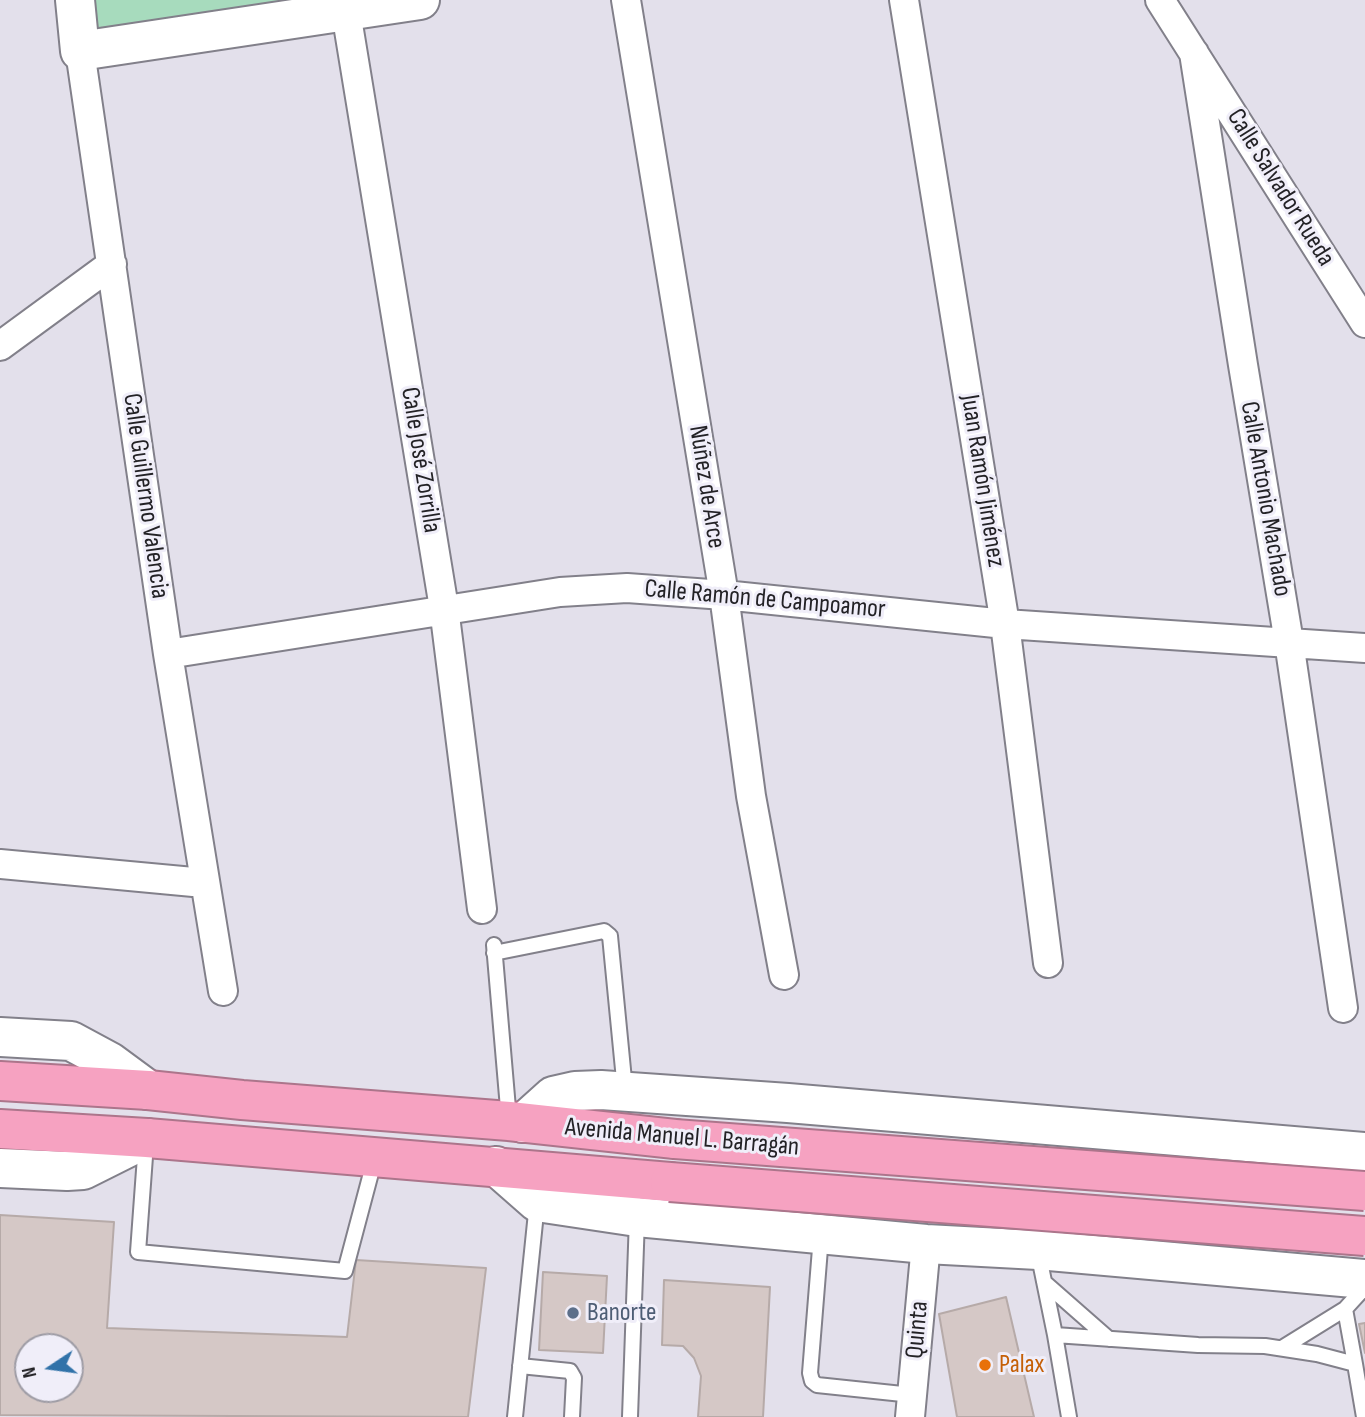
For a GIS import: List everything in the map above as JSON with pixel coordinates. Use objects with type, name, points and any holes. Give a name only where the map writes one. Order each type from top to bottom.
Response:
[{"type":"highway","name":"Avenida Manuel L. Barragán","points":[[4,1081],[148,1090],[516,1122],[675,1139],[1365,1191]]},
{"type":"highway","name":"Avenida Manuel L. Barragán","points":[[2,1129],[147,1138],[1365,1236]]},
{"type":"street","name":"Calle Guillermo Valencia","points":[[75,0],[80,51],[168,654],[223,992]]},
{"type":"street","points":[[80,51],[420,0]]},
{"type":"street","name":"Núñez de Arce","points":[[626,0],[724,595],[751,796],[784,975]]},
{"type":"street","name":"Juan Ramón Jiménez","points":[[904,0],[1005,624],[1048,963]]},
{"type":"street","name":"Calle Antonio Machado","points":[[1160,0],[1194,53],[1242,365],[1289,642],[1343,1008]]},
{"type":"street","name":"Calle José Zorrilla","points":[[346,12],[444,608],[482,909]]},
{"type":"street","name":"Calle Salvador Rueda","points":[[1194,53],[1365,323]]},
{"type":"street","points":[[0,346],[112,264]]},
{"type":"street","name":"Calle Ramón de Campoamor","points":[[168,654],[444,608],[560,592],[627,588],[724,595],[1005,624],[1365,648]]},
{"type":"street","points":[[0,864],[204,883]]},
{"type":"street","points":[[0,1037],[71,1041],[110,1062],[148,1090]]},
{"type":"street","points":[[516,1122],[553,1096],[575,1091],[625,1092],[788,1103],[1365,1152]]},
{"type":"street","points":[[0,1168],[83,1170],[147,1138]]},
{"type":"street","points":[[1296,1273],[1308,1147]]},
{"type":"street","points":[[496,1166],[537,1202],[638,1217],[926,1244],[1041,1266],[1296,1273],[1355,1294]]},
{"type":"street","name":"Quinta","points":[[911,1406],[926,1244]]},
{"type":"lane","points":[[516,1122],[494,948],[604,931],[610,936],[625,1092]]},
{"type":"lane","points":[[147,1138],[138,1252],[345,1271],[376,1156]]},
{"type":"lane","points":[[515,1417],[537,1202]]},
{"type":"lane","points":[[630,1417],[638,1217]]},
{"type":"lane","points":[[821,1234],[810,1373],[812,1381],[817,1385],[911,1406]]},
{"type":"lane","points":[[1041,1266],[1069,1417]]},
{"type":"lane","points":[[1041,1266],[1109,1339]]},
{"type":"lane","points":[[1282,1348],[1365,1287]]},
{"type":"lane","points":[[1355,1294],[1354,1364],[1364,1417]]},
{"type":"lane","points":[[1055,1335],[1282,1348],[1354,1364]]},
{"type":"lane","points":[[520,1366],[570,1371],[574,1378],[572,1417]]},
{"type":"green space","points":[[93,0],[292,0],[96,32]]},
{"type":"building","points":[[0,1215],[114,1222],[107,1328],[347,1337],[356,1260],[486,1268],[468,1417],[0,1415]]},
{"type":"building","name":"Banorte","points":[[543,1272],[607,1276],[603,1353],[539,1350]]},
{"type":"building","points":[[664,1280],[770,1287],[763,1417],[698,1417],[701,1376],[694,1358],[683,1346],[662,1345]]},
{"type":"building","name":"Palax","points":[[1006,1297],[1034,1417],[957,1417],[939,1314]]},
{"type":"building","points":[[1365,1323],[1365,1353],[1359,1324]]},
{"type":"place","name":"Banorte","points":[[573,1313]]},
{"type":"place","name":"Palax","points":[[985,1365]]}]
